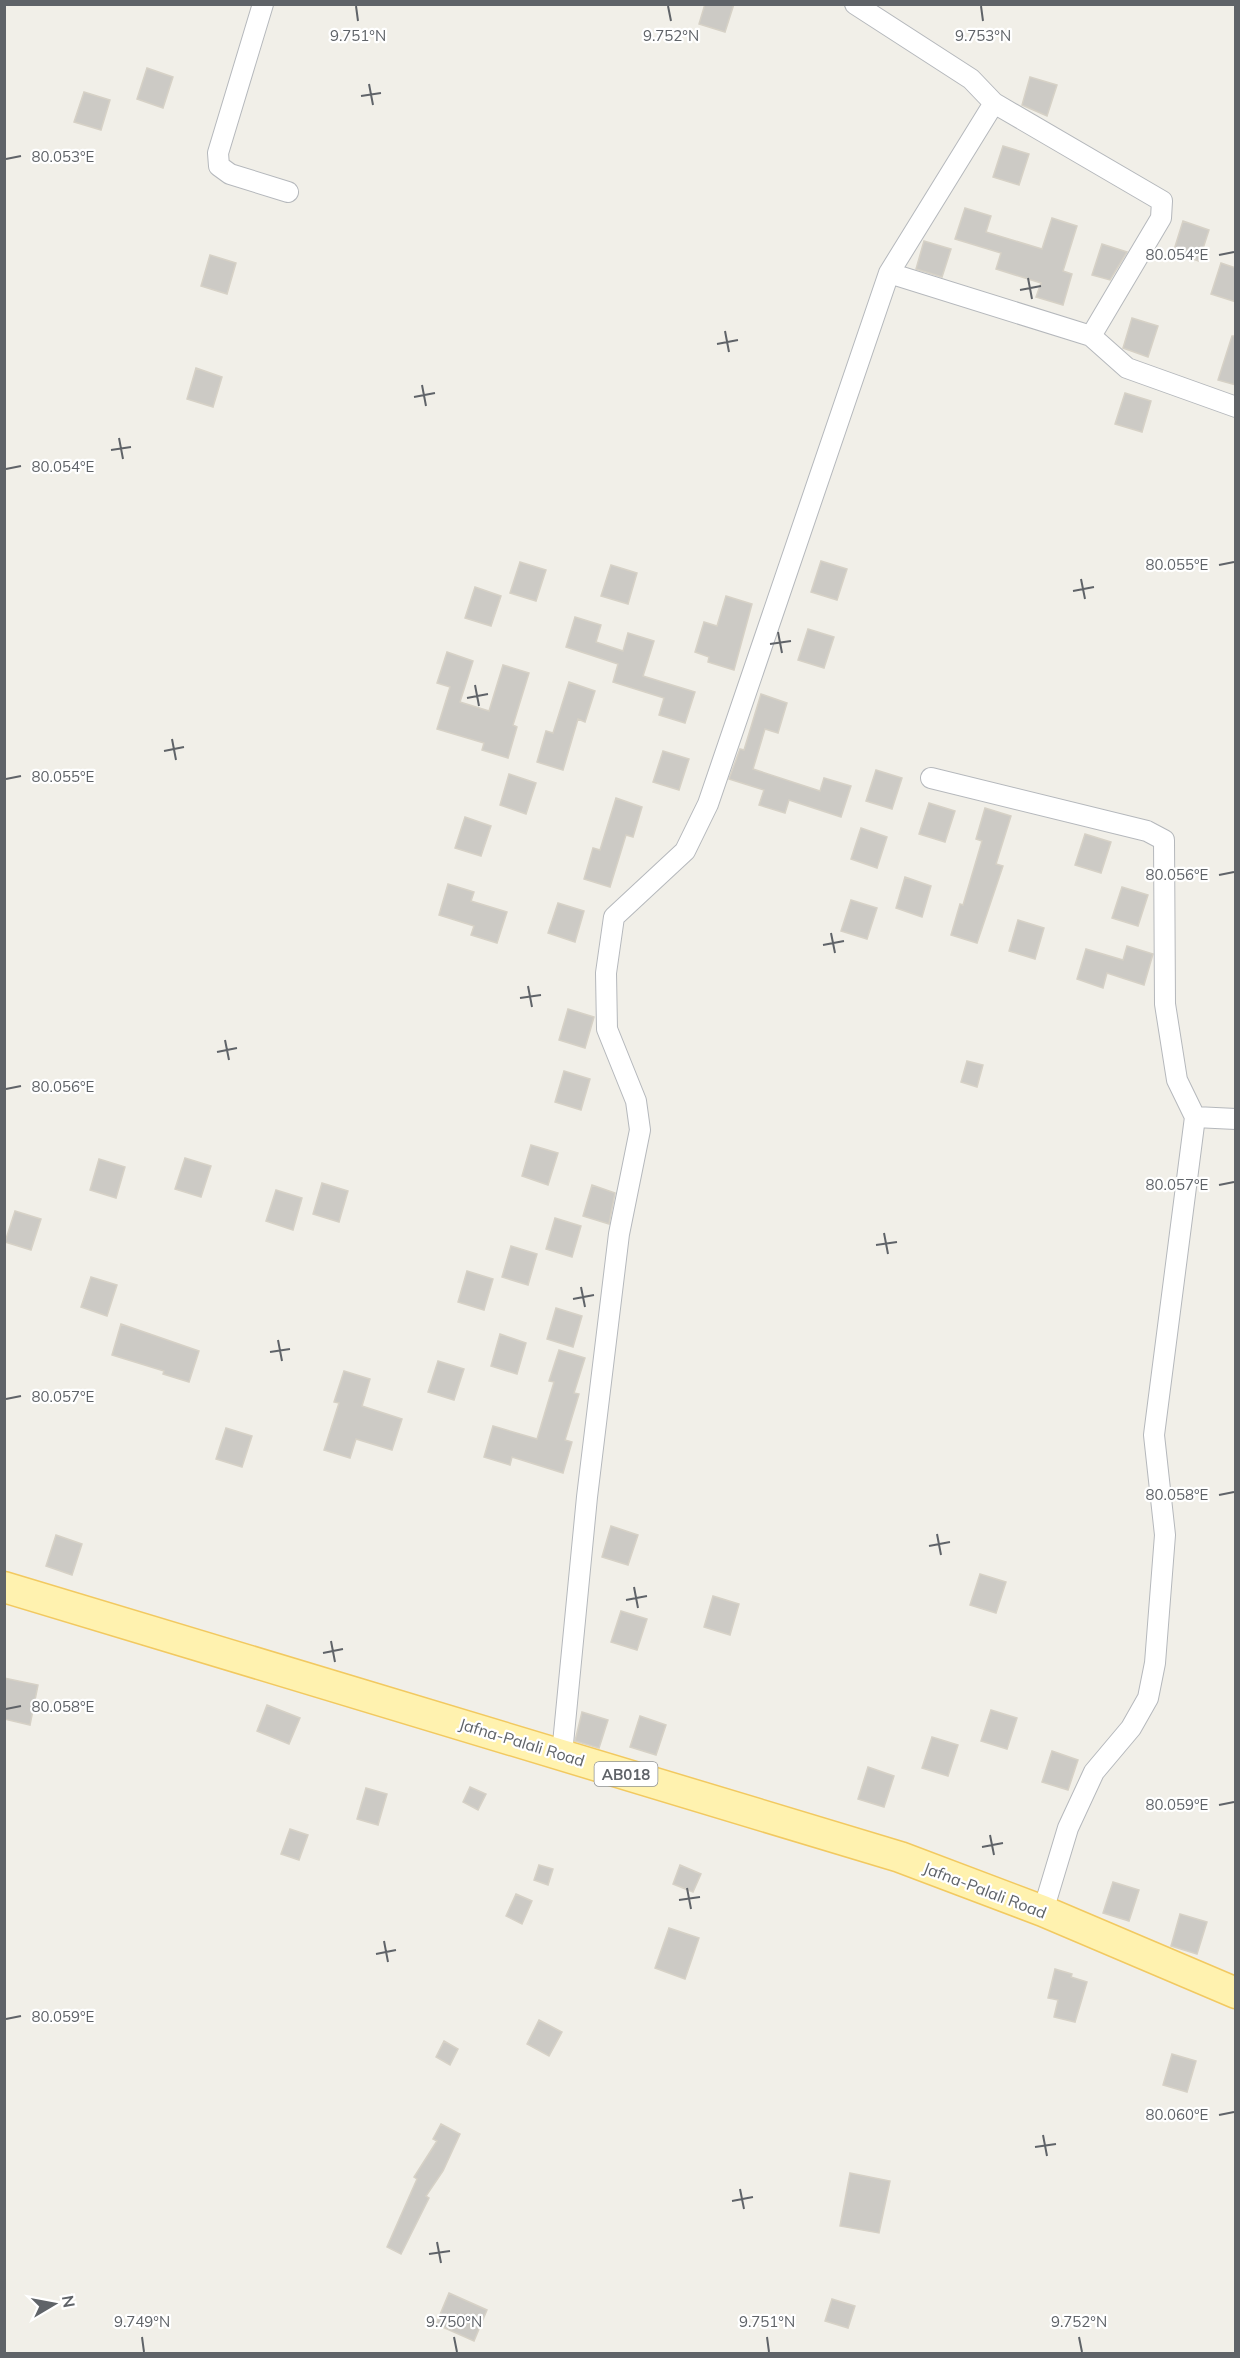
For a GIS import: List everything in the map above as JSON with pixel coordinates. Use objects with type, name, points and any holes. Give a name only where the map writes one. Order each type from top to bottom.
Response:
[{"type":"main road","name":"Jafna-Palali Road","points":[[4,1587],[900,1857],[1043,1911],[1236,1993]]},
{"type":"street","points":[[263,4],[218,153],[219,166],[230,174],[288,192]]},
{"type":"street","points":[[855,4],[971,79],[994,103],[1162,201],[1161,219],[1091,336]]},
{"type":"street","points":[[562,1754],[587,1497],[619,1234],[640,1130],[636,1101],[607,1029],[606,973],[614,917],[685,851],[708,804],[889,273],[994,103]]},
{"type":"street","points":[[889,273],[1091,336],[1127,368],[1236,407]]},
{"type":"street","points":[[931,778],[1147,831],[1164,840],[1165,1004],[1177,1080],[1195,1117],[1154,1435],[1165,1534],[1155,1663],[1148,1698],[1131,1728],[1095,1772],[1068,1828],[1043,1911]]},
{"type":"street","points":[[1195,1117],[1236,1119]]},
{"type":"building","points":[[705,4],[734,4],[725,32],[699,24]]},
{"type":"building","points":[[147,68],[173,77],[163,108],[137,99]]},
{"type":"building","points":[[1030,77],[1057,85],[1047,116],[1022,105]]},
{"type":"building","points":[[84,92],[110,100],[101,130],[74,122]]},
{"type":"building","points":[[1003,146],[1029,154],[1019,185],[993,177]]},
{"type":"building","points":[[965,208],[991,216],[986,232],[1042,249],[1052,218],[1077,226],[1063,271],[1072,274],[1063,305],[1036,297],[1041,283],[996,269],[1001,253],[955,239]]},
{"type":"building","points":[[1183,221],[1209,230],[1199,261],[1173,253]]},
{"type":"building","points":[[924,241],[951,249],[942,277],[916,269]]},
{"type":"building","points":[[1102,244],[1127,252],[1110,280],[1092,275]]},
{"type":"building","points":[[210,255],[236,263],[227,294],[201,286]]},
{"type":"building","points":[[1221,263],[1236,268],[1236,302],[1211,294]]},
{"type":"building","points":[[1132,318],[1158,326],[1148,357],[1123,348]]},
{"type":"building","points":[[1232,336],[1236,336],[1236,385],[1218,380]]},
{"type":"building","points":[[196,368],[222,377],[213,407],[187,399]]},
{"type":"building","points":[[1125,393],[1151,401],[1142,432],[1115,424]]},
{"type":"building","points":[[821,561],[847,569],[837,600],[811,592]]},
{"type":"building","points":[[520,562],[546,570],[536,601],[510,593]]},
{"type":"building","points":[[611,565],[637,573],[628,604],[601,596]]},
{"type":"building","points":[[475,587],[501,596],[491,626],[465,618]]},
{"type":"building","points":[[726,596],[752,604],[734,670],[708,662],[709,657],[695,652],[704,622],[717,626]]},
{"type":"building","points":[[575,617],[601,625],[596,642],[623,651],[628,633],[654,641],[643,676],[695,692],[685,723],[659,715],[664,698],[613,682],[618,664],[566,647]]},
{"type":"building","points":[[808,629],[834,637],[824,668],[798,660]]},
{"type":"building","points":[[447,652],[473,661],[460,702],[489,711],[503,665],[529,673],[513,725],[517,727],[508,758],[482,750],[484,743],[437,729],[450,687],[437,683]]},
{"type":"building","points":[[569,682],[595,691],[585,722],[578,719],[563,770],[537,762],[546,731],[553,733]]},
{"type":"building","points":[[761,694],[787,703],[778,733],[765,729],[753,769],[820,791],[824,778],[851,786],[841,817],[789,800],[785,813],[759,805],[764,790],[729,779],[740,749],[744,750]]},
{"type":"building","points":[[663,751],[689,759],[679,790],[653,782]]},
{"type":"building","points":[[876,770],[902,778],[892,809],[866,801]]},
{"type":"building","points":[[509,774],[536,783],[526,814],[500,805]]},
{"type":"building","points":[[616,798],[642,807],[633,837],[626,835],[610,887],[584,879],[593,848],[600,850]]},
{"type":"building","points":[[929,803],[955,811],[945,842],[919,834]]},
{"type":"building","points":[[985,808],[1011,816],[996,864],[1003,866],[977,943],[951,935],[960,904],[963,905],[982,841],[976,839]]},
{"type":"building","points":[[465,817],[491,826],[481,856],[455,848]]},
{"type":"building","points":[[861,828],[887,837],[877,868],[851,859]]},
{"type":"building","points":[[1085,834],[1111,842],[1101,873],[1075,865]]},
{"type":"building","points":[[905,877],[931,886],[922,917],[896,908]]},
{"type":"building","points":[[448,884],[474,892],[471,901],[507,912],[497,943],[471,935],[474,926],[439,915]]},
{"type":"building","points":[[1122,887],[1148,895],[1138,926],[1112,918]]},
{"type":"building","points":[[851,900],[877,908],[867,939],[841,931]]},
{"type":"building","points":[[558,903],[584,911],[575,942],[548,933]]},
{"type":"building","points":[[1018,920],[1044,928],[1035,959],[1009,951]]},
{"type":"building","points":[[1127,946],[1153,954],[1144,985],[1107,973],[1103,988],[1077,979],[1086,949],[1123,960]]},
{"type":"building","points":[[568,1009],[594,1017],[585,1048],[559,1040]]},
{"type":"building","points":[[967,1061],[983,1065],[977,1087],[961,1082]]},
{"type":"building","points":[[564,1071],[590,1079],[581,1110],[555,1102]]},
{"type":"building","points":[[531,1145],[558,1153],[548,1185],[522,1176]]},
{"type":"building","points":[[185,1158],[211,1166],[201,1197],[175,1189]]},
{"type":"building","points":[[99,1159],[125,1167],[116,1198],[90,1190]]},
{"type":"building","points":[[322,1183],[348,1191],[339,1222],[313,1214]]},
{"type":"building","points":[[592,1185],[615,1193],[609,1224],[583,1216]]},
{"type":"building","points":[[276,1190],[302,1198],[293,1230],[266,1221]]},
{"type":"building","points":[[15,1211],[41,1219],[31,1250],[5,1242]]},
{"type":"building","points":[[555,1218],[581,1226],[572,1257],[546,1249]]},
{"type":"building","points":[[511,1246],[537,1254],[528,1285],[502,1277]]},
{"type":"building","points":[[467,1271],[493,1279],[484,1310],[458,1302]]},
{"type":"building","points":[[91,1277],[117,1285],[107,1316],[81,1307]]},
{"type":"building","points":[[556,1308],[582,1316],[573,1347],[547,1339]]},
{"type":"building","points":[[121,1324],[199,1351],[189,1382],[163,1374],[164,1371],[112,1355]]},
{"type":"building","points":[[500,1334],[526,1343],[517,1374],[491,1366]]},
{"type":"building","points":[[559,1350],[585,1358],[574,1393],[579,1394],[565,1440],[572,1442],[563,1473],[512,1457],[510,1465],[484,1457],[493,1426],[537,1439],[554,1382],[549,1381]]},
{"type":"building","points":[[438,1361],[464,1369],[454,1400],[428,1392]]},
{"type":"building","points":[[344,1371],[370,1379],[362,1406],[402,1419],[392,1450],[356,1439],[350,1458],[324,1450],[339,1403],[334,1402]]},
{"type":"building","points":[[226,1428],[252,1436],[242,1467],[216,1459]]},
{"type":"building","points":[[611,1526],[638,1535],[628,1565],[602,1557]]},
{"type":"building","points":[[56,1535],[82,1544],[72,1575],[46,1566]]},
{"type":"building","points":[[980,1574],[1006,1582],[996,1613],[970,1605]]},
{"type":"building","points":[[713,1596],[739,1604],[730,1635],[704,1627]]},
{"type":"building","points":[[621,1611],[647,1619],[637,1650],[611,1642]]},
{"type":"building","points":[[4,1678],[38,1685],[30,1725],[4,1719]]},
{"type":"building","points":[[267,1705],[300,1718],[289,1744],[257,1731]]},
{"type":"building","points":[[991,1710],[1017,1718],[1007,1749],[981,1741]]},
{"type":"building","points":[[582,1712],[608,1720],[599,1748],[575,1741]]},
{"type":"building","points":[[640,1716],[666,1725],[656,1755],[630,1747]]},
{"type":"building","points":[[932,1737],[958,1745],[948,1776],[922,1768]]},
{"type":"building","points":[[1052,1751],[1078,1760],[1068,1790],[1042,1782]]},
{"type":"building","points":[[868,1767],[894,1776],[884,1807],[858,1799]]},
{"type":"building","points":[[470,1787],[486,1794],[478,1810],[463,1802]]},
{"type":"building","points":[[366,1788],[387,1794],[378,1825],[357,1819]]},
{"type":"building","points":[[290,1829],[308,1835],[299,1860],[281,1854]]},
{"type":"building","points":[[539,1865],[553,1869],[548,1885],[534,1880]]},
{"type":"building","points":[[680,1865],[701,1874],[693,1892],[673,1884]]},
{"type":"building","points":[[1113,1882],[1139,1890],[1129,1921],[1103,1913]]},
{"type":"building","points":[[516,1894],[532,1901],[522,1924],[506,1916]]},
{"type":"building","points":[[1180,1914],[1207,1922],[1197,1954],[1171,1946]]},
{"type":"building","points":[[669,1928],[699,1938],[685,1979],[655,1968]]},
{"type":"building","points":[[1055,1969],[1087,1982],[1075,2022],[1054,2017],[1058,2000],[1048,1998]]},
{"type":"building","points":[[539,2020],[562,2032],[549,2056],[527,2044]]},
{"type":"building","points":[[444,2041],[458,2049],[450,2065],[436,2057]]},
{"type":"building","points":[[1172,2054],[1196,2061],[1187,2092],[1163,2085]]},
{"type":"building","points":[[441,2124],[460,2134],[443,2171],[426,2196],[429,2198],[401,2254],[387,2247],[417,2179],[414,2177],[437,2141],[433,2139]]},
{"type":"building","points":[[850,2173],[890,2181],[879,2233],[840,2226]]},
{"type":"building","points":[[449,2293],[487,2310],[474,2341],[436,2324]]},
{"type":"building","points":[[832,2299],[855,2306],[848,2328],[825,2321]]}]
